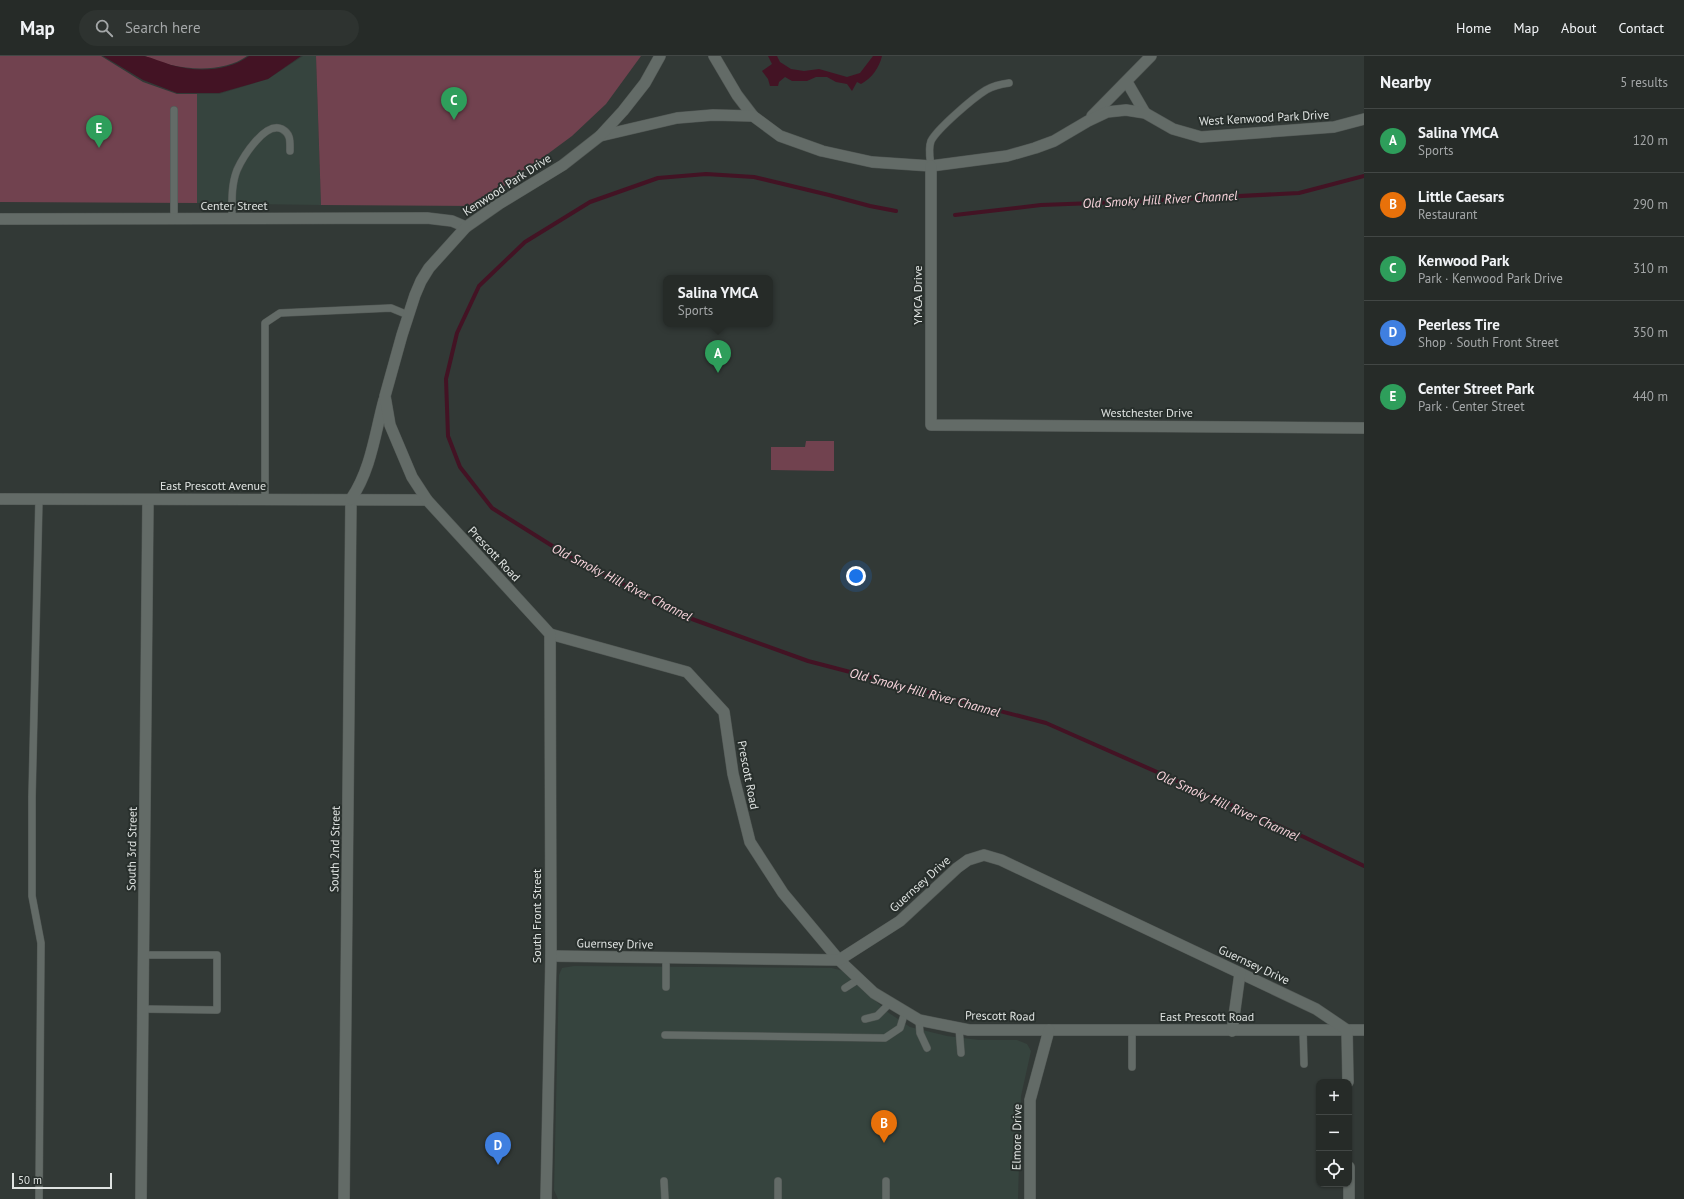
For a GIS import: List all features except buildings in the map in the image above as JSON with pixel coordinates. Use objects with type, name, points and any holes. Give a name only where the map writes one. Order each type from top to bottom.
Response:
[{"type":"street","name":"Kenwood Park Drive","points":[[351,499],[360,487],[366,473],[385,396],[408,315],[415,295],[428,268],[466,227],[499,204],[563,165],[600,136],[623,111],[645,82],[660,56]]},
{"type":"street","name":"West Kenwood Park Drive","points":[[714,56],[737,95],[753,116],[780,136],[822,151],[872,162],[931,166],[1007,156],[1054,141],[1088,120],[1107,112],[1126,110],[1145,113],[1173,129],[1201,137],[1334,127],[1364,119]]},
{"type":"street","points":[[1088,120],[1127,82],[1150,56]]},
{"type":"street","points":[[1127,82],[1145,113]]},
{"type":"street","points":[[600,136],[677,118],[753,116]]},
{"type":"street","name":"YMCA Drive","points":[[931,166],[931,425]]},
{"type":"street","name":"Center Street","points":[[0,219],[428,218],[452,221],[466,227]]},
{"type":"street","name":"Kenwood Park Drive","points":[[385,396],[390,426],[395,439],[412,477],[427,500]]},
{"type":"street","name":"Westchester Drive","points":[[931,425],[1364,428]]},
{"type":"street","name":"East Prescott Avenue","points":[[0,498],[148,500],[427,500]]},
{"type":"street","name":"South 2nd Street","points":[[344,1199],[351,499]]},
{"type":"street","name":"South 3rd Street","points":[[141,1199],[148,500]]},
{"type":"street","name":"Prescott Road","points":[[427,500],[550,634],[687,672],[724,712],[733,774],[750,842],[783,893],[839,960],[874,993],[918,1020],[969,1030],[1049,1030]]},
{"type":"street","name":"South Front Street","points":[[546,1199],[550,956],[550,634]]},
{"type":"street","name":"Guernsey Drive","points":[[550,956],[839,960],[900,921],[957,868],[968,860],[984,855],[1001,860],[1316,1009],[1347,1030]]},
{"type":"street","points":[[1232,1030],[1240,973]]},
{"type":"street","name":"East Prescott Road","points":[[1049,1030],[1364,1030]]},
{"type":"street","name":"Elmore Drive","points":[[1030,1199],[1030,1100],[1049,1030]]},
{"type":"street","points":[[1347,1030],[1348,1079]]},
{"type":"street","points":[[1350,1187],[1350,1199]]},
{"type":"lane","points":[[931,166],[929,151],[931,142],[938,131],[986,90],[1009,82]]},
{"type":"lane","points":[[174,110],[174,219]]},
{"type":"lane","points":[[232,219],[232,192],[237,169],[260,136],[269,129],[279,128],[286,132],[290,137],[290,151]]},
{"type":"lane","points":[[265,499],[265,322],[280,313],[391,308],[408,315]]},
{"type":"lane","points":[[39,499],[32,896],[41,943],[39,1199]]},
{"type":"lane","points":[[143,1009],[217,1010],[217,955],[144,955]]},
{"type":"lane","points":[[666,957],[666,987]]},
{"type":"lane","points":[[845,988],[859,979]]},
{"type":"lane","points":[[865,1019],[877,1016],[890,1003]]},
{"type":"lane","points":[[666,1035],[885,1038],[900,1028],[904,1012]]},
{"type":"lane","points":[[918,1020],[920,1033],[927,1048]]},
{"type":"lane","points":[[959,1028],[961,1053]]},
{"type":"lane","points":[[1132,1030],[1132,1067]]},
{"type":"lane","points":[[1304,1030],[1304,1064]]},
{"type":"lane","points":[[664,1181],[665,1199]]},
{"type":"lane","points":[[778,1181],[778,1199]]},
{"type":"lane","points":[[886,1181],[886,1199]]},
{"type":"shaded area","points":[[0,56],[101,56],[143,82],[177,94],[197,94],[197,203],[0,202]]},
{"type":"shaded area","points":[[103,56],[144,56],[171,65],[191,69],[211,69],[231,65],[249,56],[301,56],[268,79],[219,93],[177,93],[143,80]]},
{"type":"shaded area","points":[[145,56],[247,56],[224,66],[197,68],[169,65]]},
{"type":"shaded area","points":[[303,56],[316,56],[321,205],[197,203],[197,94],[219,94],[268,79]]},
{"type":"shaded area","points":[[316,56],[641,56],[606,104],[572,136],[477,206],[321,205]]},
{"type":"shaded area","points":[[768,56],[777,56],[780,62],[791,69],[804,71],[819,69],[847,77],[860,73],[873,56],[882,56],[877,69],[872,76],[861,84],[857,82],[852,91],[847,84],[836,82],[827,77],[816,77],[807,81],[792,81],[785,77],[779,82],[778,86],[770,86],[768,79],[762,71],[772,64]]},
{"type":"shaded area","points":[[806,441],[834,441],[834,471],[771,470],[771,447],[805,447]]},
{"type":"shaded area","points":[[574,966],[832,968],[843,971],[889,1013],[910,1027],[947,1036],[979,1040],[1017,1040],[1027,1044],[1031,1051],[1021,1096],[1018,1199],[558,1199],[554,1190],[559,975],[562,968]]},
{"type":"waterway","name":"Old Smoky Hill River Channel","points":[[896,211],[754,177],[706,174],[658,178],[590,202],[525,242],[479,286],[457,333],[446,379],[448,436],[460,467],[492,508],[570,557],[692,619],[808,661],[1046,723],[1304,837],[1364,866]]},
{"type":"waterway","name":"Old Smoky Hill River Channel","points":[[955,215],[1041,205],[1299,193],[1364,176]]},
{"type":"place","name":"Kenwood Park","points":[[454,120]]},
{"type":"place","name":"Center Street Park","points":[[99,148]]},
{"type":"place","name":"Salina YMCA","points":[[718,373]]},
{"type":"place","name":"Little Caesars","points":[[884,1143]]},
{"type":"place","name":"Peerless Tire","points":[[498,1165]]}]
